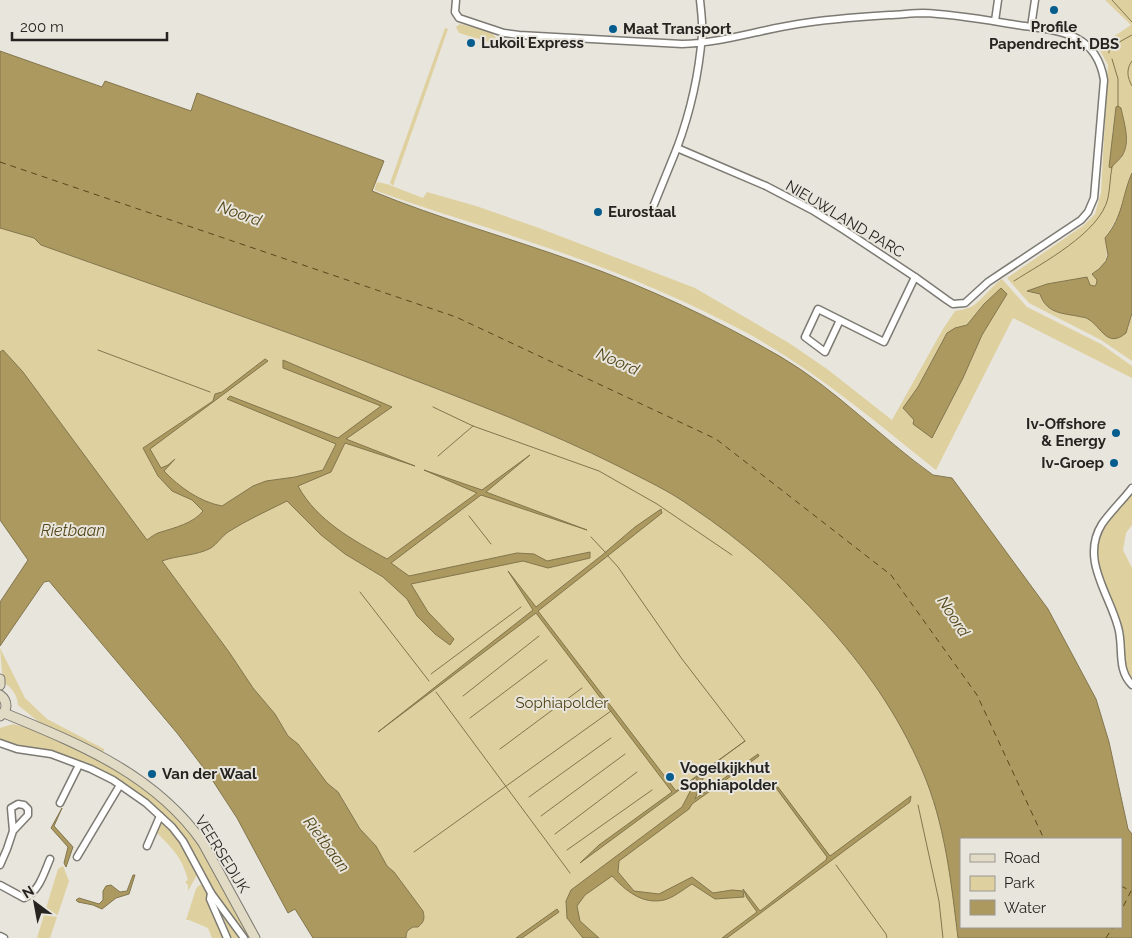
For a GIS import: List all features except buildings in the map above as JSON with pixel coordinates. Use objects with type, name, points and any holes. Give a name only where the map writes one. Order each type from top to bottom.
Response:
[{"type":"main road","points":[[0,680],[0,685]]},
{"type":"main road","points":[[0,695],[6,702],[3,713]]},
{"type":"main road","name":"VEERSEDIJK","points":[[3,713],[24,720],[128,772],[170,803],[194,830],[207,850],[255,938]]},
{"type":"street","name":"NIEUWLAND PARC","points":[[456,0],[455,12],[459,18],[504,33],[682,44],[701,44],[796,24],[832,19],[922,14],[995,21],[1068,33],[1082,40],[1096,55],[1102,68],[1104,80],[1094,198],[1088,212],[1081,220],[988,282],[965,303],[953,304],[812,210],[766,186],[678,148]]},
{"type":"street","points":[[651,212],[678,148],[691,101],[702,33],[700,0]]},
{"type":"street","points":[[995,21],[998,0]]},
{"type":"street","points":[[1032,27],[1035,0]]},
{"type":"street","points":[[840,320],[825,352],[805,337],[818,309],[840,320],[884,342],[915,277]]},
{"type":"street","points":[[1132,488],[1102,524],[1093,551],[1096,571],[1118,626],[1122,668],[1125,677],[1132,685]]},
{"type":"street","points":[[0,743],[17,749],[51,754],[105,775],[139,798],[160,816],[183,841],[211,893],[244,938]]},
{"type":"street","points":[[60,803],[79,765]]},
{"type":"street","points":[[77,857],[120,784]]},
{"type":"street","points":[[147,846],[160,816]]},
{"type":"street","points":[[0,865],[13,831]]},
{"type":"street","points":[[0,885],[24,898],[29,896],[42,877],[50,859]]},
{"type":"street","points":[[211,893],[210,899],[227,938]]},
{"type":"street","points":[[0,936],[4,938]]},
{"type":"green space","points":[[1105,0],[1132,0],[1132,173],[1120,213],[1105,238],[1106,259],[1102,266],[1092,274],[1097,280],[1095,286],[1090,285],[1087,277],[1047,284],[1028,291],[1040,294],[1047,306],[1053,310],[1089,319],[1104,334],[1128,329],[1132,313],[1132,361],[1101,340],[1029,303],[1007,278],[1084,225],[1095,214],[1101,193],[1108,65],[1098,47],[1131,25]],"holes":[[[1118,106],[1121,109],[1126,131],[1122,157],[1117,161],[1112,137],[1116,107]]]},
{"type":"green space","points":[[460,24],[491,32],[496,38],[493,42],[489,42],[459,33],[456,27]]},
{"type":"green space","points":[[445,28],[448,29],[393,186],[390,183]]},
{"type":"green space","points":[[377,182],[423,198],[427,192],[476,206],[695,288],[789,343],[827,369],[892,420],[955,311],[974,305],[1002,279],[1027,307],[1101,344],[1132,366],[1132,378],[1013,318],[936,470],[822,381],[774,349],[726,322],[678,299],[604,268],[374,190]],"holes":[[[1007,294],[982,335],[951,402],[914,420],[903,408],[918,387],[947,333],[955,328],[967,325],[984,304]]]},
{"type":"green space","name":"Sophiapolder","points":[[0,228],[34,238],[41,245],[356,358],[538,429],[592,453],[666,491],[729,533],[778,575],[823,621],[866,673],[902,729],[930,790],[942,831],[950,874],[958,938],[406,938],[411,929],[424,917],[423,911],[394,872],[387,866],[376,846],[360,829],[342,798],[327,783],[298,744],[288,736],[275,714],[253,688],[229,652],[23,372],[3,351],[0,352]]},
{"type":"green space","points":[[1132,491],[1132,525],[1126,533],[1123,550],[1132,568],[1132,680],[1126,670],[1121,636],[1100,578],[1097,548],[1100,534],[1107,520]]},
{"type":"green space","points":[[0,648],[25,698],[47,719],[104,749],[104,751],[95,750],[39,722],[18,705],[14,692],[3,682]]},
{"type":"green space","points":[[13,724],[43,732],[80,749],[150,789],[197,839],[251,938],[247,938],[221,902],[186,842],[175,828],[105,773],[54,751],[15,746],[0,739],[0,728]]},
{"type":"green space","points":[[162,822],[183,845],[198,873],[188,891],[188,885],[185,882],[188,880],[186,872],[179,859],[172,848],[156,832],[159,824]]},
{"type":"green space","points":[[63,866],[69,881],[50,938],[37,938],[58,869]]},
{"type":"green space","points":[[203,884],[208,893],[207,899],[225,938],[212,938],[208,928],[186,920],[196,889]]},
{"type":"green space","points":[[213,899],[240,938],[229,938]]},
{"type":"water","name":"Noord","points":[[0,51],[102,87],[105,81],[191,111],[197,93],[384,161],[372,191],[423,211],[579,263],[631,283],[732,330],[781,357],[821,384],[933,475],[952,478],[1048,609],[1096,699],[1109,742],[1128,829],[1132,834],[1132,938],[958,938],[946,852],[930,790],[913,749],[879,691],[852,655],[793,590],[745,546],[675,496],[592,453],[538,429],[311,341],[41,245],[34,238],[0,228]]},
{"type":"water","points":[[1116,107],[1121,108],[1125,126],[1126,145],[1122,156],[1111,168],[1109,167]]},
{"type":"water","points":[[1132,173],[1132,313],[1126,333],[1114,339],[1105,335],[1087,318],[1054,311],[1046,305],[1040,294],[1027,291],[1047,284],[1087,277],[1090,285],[1096,285],[1097,280],[1092,274],[1106,261],[1108,255],[1105,238],[1116,222]]},
{"type":"water","points":[[1001,288],[1007,294],[982,335],[963,378],[932,438],[913,424],[914,420],[903,408],[918,387],[947,333],[955,328],[967,325],[984,304]]},
{"type":"water","name":"Rietbaan","points":[[3,350],[23,372],[147,540],[157,533],[189,522],[203,511],[192,500],[172,491],[158,476],[143,448],[213,401],[215,394],[222,392],[265,359],[268,361],[150,449],[161,468],[175,459],[164,471],[176,483],[198,497],[222,506],[253,486],[266,481],[295,477],[323,470],[336,444],[227,399],[230,396],[338,438],[381,406],[283,368],[283,360],[392,407],[346,439],[415,466],[345,443],[331,472],[298,486],[315,510],[349,537],[374,552],[387,559],[477,493],[424,470],[482,490],[530,455],[486,492],[587,530],[481,495],[391,563],[409,576],[517,553],[534,554],[547,561],[590,552],[590,558],[548,568],[523,561],[411,584],[428,612],[454,639],[450,645],[435,634],[417,616],[407,599],[383,577],[345,554],[321,535],[287,501],[228,532],[211,548],[199,553],[162,561],[253,688],[275,714],[288,736],[298,744],[327,783],[338,792],[360,829],[376,846],[387,866],[394,872],[423,911],[423,922],[418,927],[413,927],[409,930],[406,938],[313,938],[295,909],[288,913],[237,818],[209,775],[177,733],[49,581],[44,582],[0,646],[0,602],[28,560],[0,520],[0,352]]},
{"type":"water","points":[[661,509],[662,513],[538,611],[676,791],[745,741],[703,772],[703,779],[695,799],[758,754],[759,756],[692,804],[689,809],[619,861],[618,872],[634,891],[659,894],[692,877],[713,893],[732,890],[743,891],[744,897],[715,899],[692,884],[667,899],[648,900],[628,891],[612,876],[585,895],[577,906],[580,921],[599,938],[583,938],[567,918],[566,901],[571,890],[682,807],[698,776],[580,863],[599,845],[672,792],[536,613],[378,732],[533,610],[508,571],[536,607],[635,527]]},
{"type":"water","points":[[778,787],[830,856],[911,796],[910,802],[727,938],[722,938],[757,912],[743,889],[760,911],[826,860],[827,857],[776,788]]},
{"type":"water","points":[[62,808],[54,826],[73,847],[66,867],[64,863],[68,847],[51,828]]},
{"type":"water","points":[[133,875],[135,875],[129,894],[116,898],[102,909],[76,900],[79,898],[99,904],[103,900],[103,891],[106,886],[111,885],[120,892],[127,891]]},
{"type":"water","points":[[557,909],[559,912],[522,938],[516,938]]},
{"type":"waterway","points":[[1112,0],[1132,22]]},
{"type":"waterway","points":[[1109,53],[1112,46],[1132,35]]},
{"type":"waterway","points":[[1112,59],[1118,79],[1118,107]]},
{"type":"waterway","points":[[1132,61],[1128,73],[1132,86]]},
{"type":"waterway","points":[[1014,281],[1068,246],[1094,223],[1103,211],[1108,198],[1112,167]]},
{"type":"waterway","points":[[98,350],[210,392]]},
{"type":"waterway","points":[[433,407],[473,426],[599,471],[657,504],[732,555]]},
{"type":"waterway","points":[[438,456],[473,426]]},
{"type":"waterway","points":[[469,516],[491,544]]},
{"type":"waterway","points":[[591,537],[606,553]]},
{"type":"waterway","points":[[608,556],[618,567],[682,659],[745,741]]},
{"type":"waterway","points":[[360,592],[429,681]]},
{"type":"waterway","points":[[431,674],[521,607]]},
{"type":"waterway","points":[[463,696],[539,636]]},
{"type":"waterway","points":[[470,718],[547,660]]},
{"type":"waterway","points":[[500,749],[582,688]]},
{"type":"waterway","points":[[436,692],[570,873]]},
{"type":"waterway","points":[[414,852],[611,711]]},
{"type":"waterway","points":[[529,797],[611,738]]},
{"type":"waterway","points":[[541,816],[625,754]]},
{"type":"waterway","points":[[555,834],[637,772]]},
{"type":"waterway","points":[[567,850],[652,790]]},
{"type":"waterway","points":[[918,805],[939,901],[943,938]]},
{"type":"waterway","points":[[836,865],[887,938]]},
{"type":"ferry route","points":[[0,162],[456,317],[716,439],[891,575],[977,695],[1044,838]]},
{"type":"ferry route","points":[[1122,886],[1131,891],[1122,909]]},
{"type":"ferry route","points":[[1106,938],[1112,928]]},
{"type":"place","name":"Profile Papendrecht, DBS","points":[[1054,10]]},
{"type":"place","name":"Maat Transport","points":[[613,29]]},
{"type":"place","name":"Lukoil Express","points":[[471,43]]},
{"type":"place","name":"Eurostaal","points":[[598,212]]},
{"type":"place","name":"Iv-Offshore & Energy","points":[[1116,433]]},
{"type":"place","name":"Iv-Groep","points":[[1114,463]]},
{"type":"place","name":"Van der Waal","points":[[152,774]]},
{"type":"place","name":"Vogelkijkhut Sophiapolder","points":[[670,777]]}]
